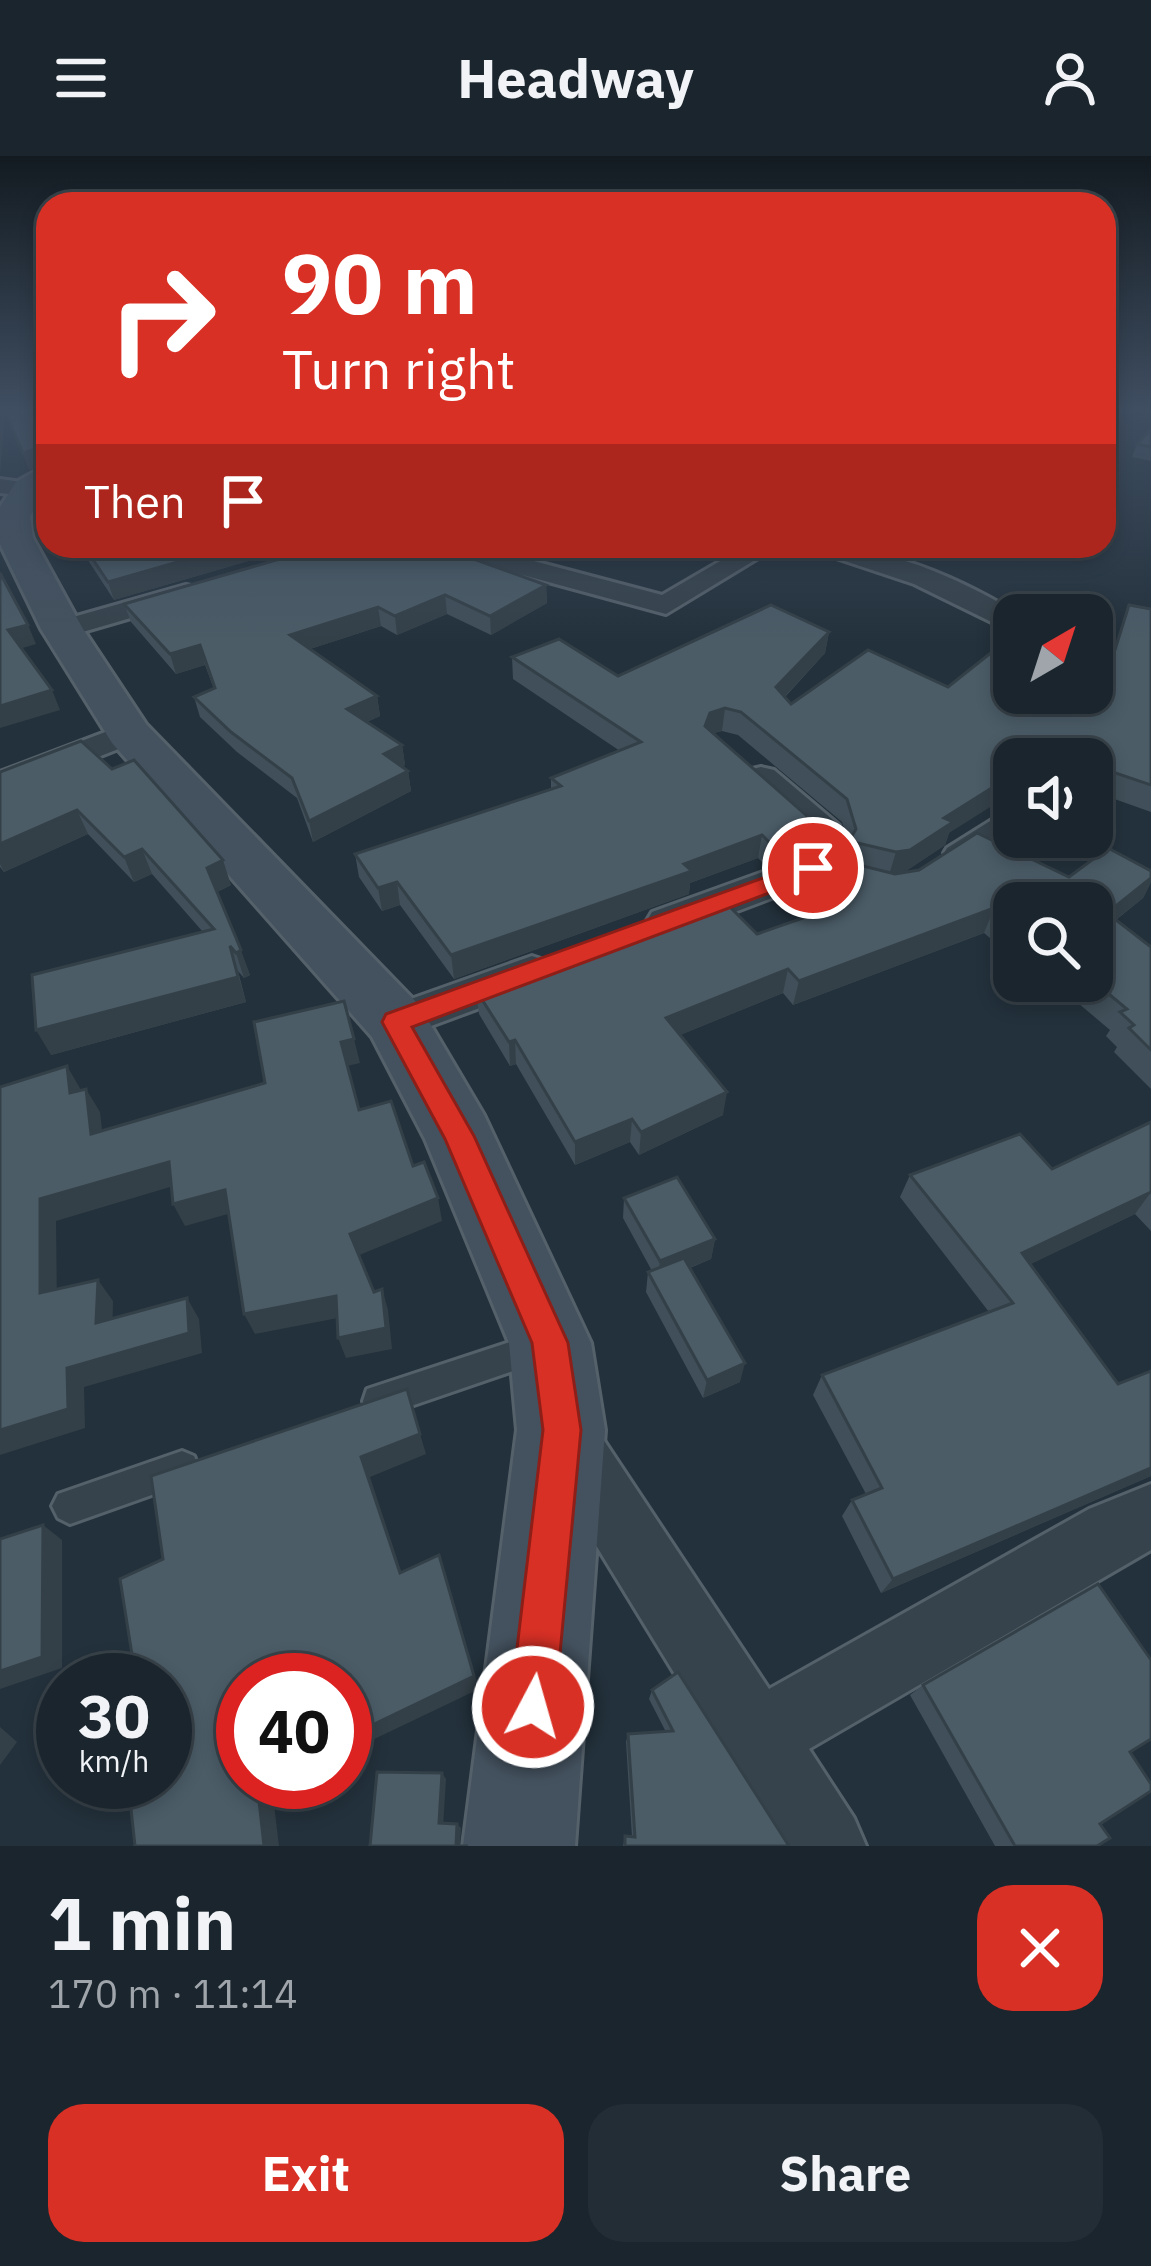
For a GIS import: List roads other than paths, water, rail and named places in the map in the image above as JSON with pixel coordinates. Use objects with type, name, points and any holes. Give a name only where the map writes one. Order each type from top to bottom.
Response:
[{"type":"street","points":[[23,487],[12,516],[15,538],[62,629],[129,734],[396,1022],[459,1136],[550,1343],[562,1430],[519,1846]]},
{"type":"street","points":[[489,558],[666,605],[745,558]]},
{"type":"street","points":[[866,558],[993,610]]},
{"type":"street","points":[[62,629],[212,585]]},
{"type":"street","points":[[0,785],[129,734]]},
{"type":"street","points":[[638,933],[829,871],[826,833],[740,759]]},
{"type":"street","points":[[396,1022],[572,957]]},
{"type":"street","points":[[562,1430],[826,1846]]},
{"type":"street","points":[[757,1738],[1113,1533],[1151,1517]]},
{"type":"lane","points":[[928,871],[993,826]]},
{"type":"lane","points":[[354,1410],[550,1343]]},
{"type":"lane","points":[[70,1506],[223,1454]]}]
